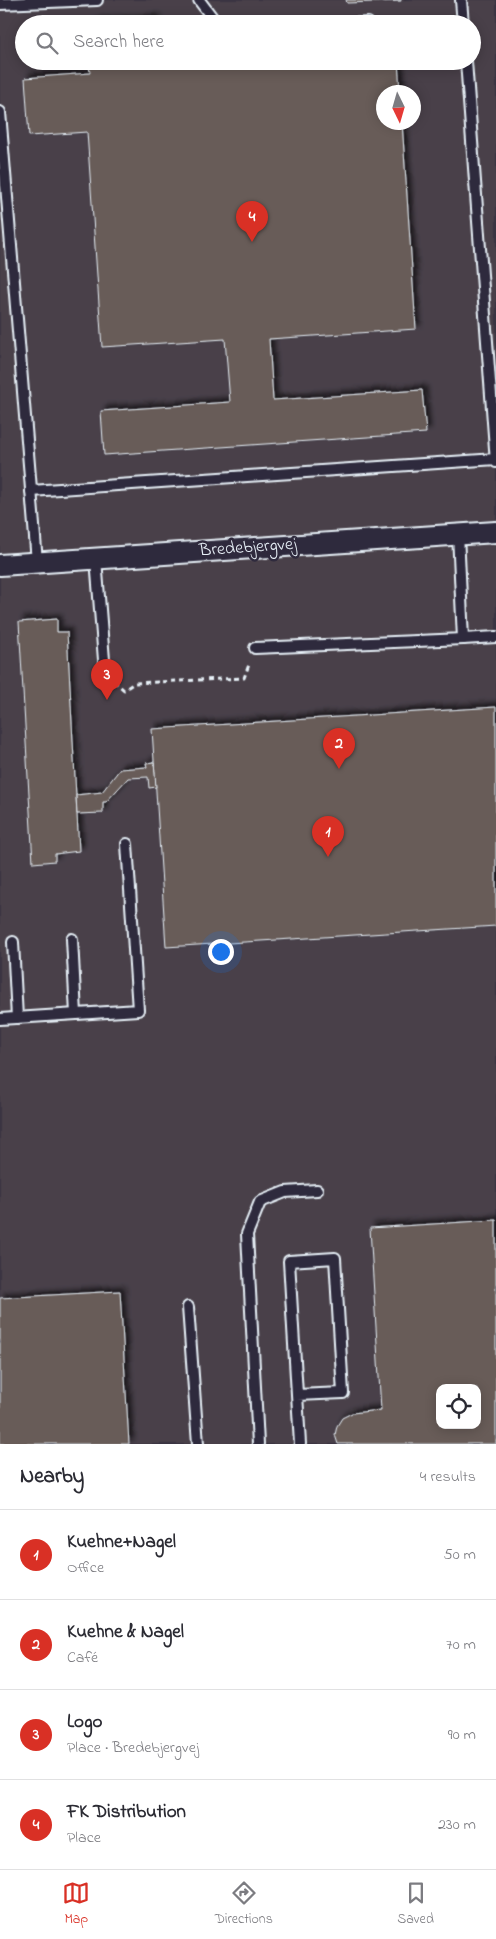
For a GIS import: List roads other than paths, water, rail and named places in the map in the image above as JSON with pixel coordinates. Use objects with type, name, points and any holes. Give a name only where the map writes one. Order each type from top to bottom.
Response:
[{"type":"street","name":"Bredebjergvej","points":[[0,565],[496,532]]},
{"type":"lane","points":[[0,4],[97,0]]},
{"type":"lane","points":[[199,0],[210,15]]},
{"type":"lane","points":[[461,0],[462,15]]},
{"type":"lane","points":[[31,492],[496,460],[467,70]]},
{"type":"lane","points":[[0,112],[37,562]]},
{"type":"lane","points":[[458,534],[463,639]]},
{"type":"lane","points":[[96,559],[104,660]]},
{"type":"lane","points":[[255,648],[496,637]]},
{"type":"lane","points":[[0,1019],[138,1010],[127,844]]},
{"type":"lane","points":[[72,939],[76,1014]]},
{"type":"lane","points":[[13,942],[17,1018]]},
{"type":"lane","points":[[258,1444],[247,1234],[260,1202],[285,1192],[317,1190]]},
{"type":"lane","points":[[297,1395],[343,1393],[335,1258],[288,1260],[300,1444]]},
{"type":"lane","points":[[188,1307],[198,1444]]},
{"type":"place","name":"FK Distribution","points":[[252,242]]},
{"type":"place","name":"Logo","points":[[107,700]]},
{"type":"place","name":"Kuehne & Nagel","points":[[339,769]]},
{"type":"place","name":"Kuehne+Nagel","points":[[328,857]]}]
